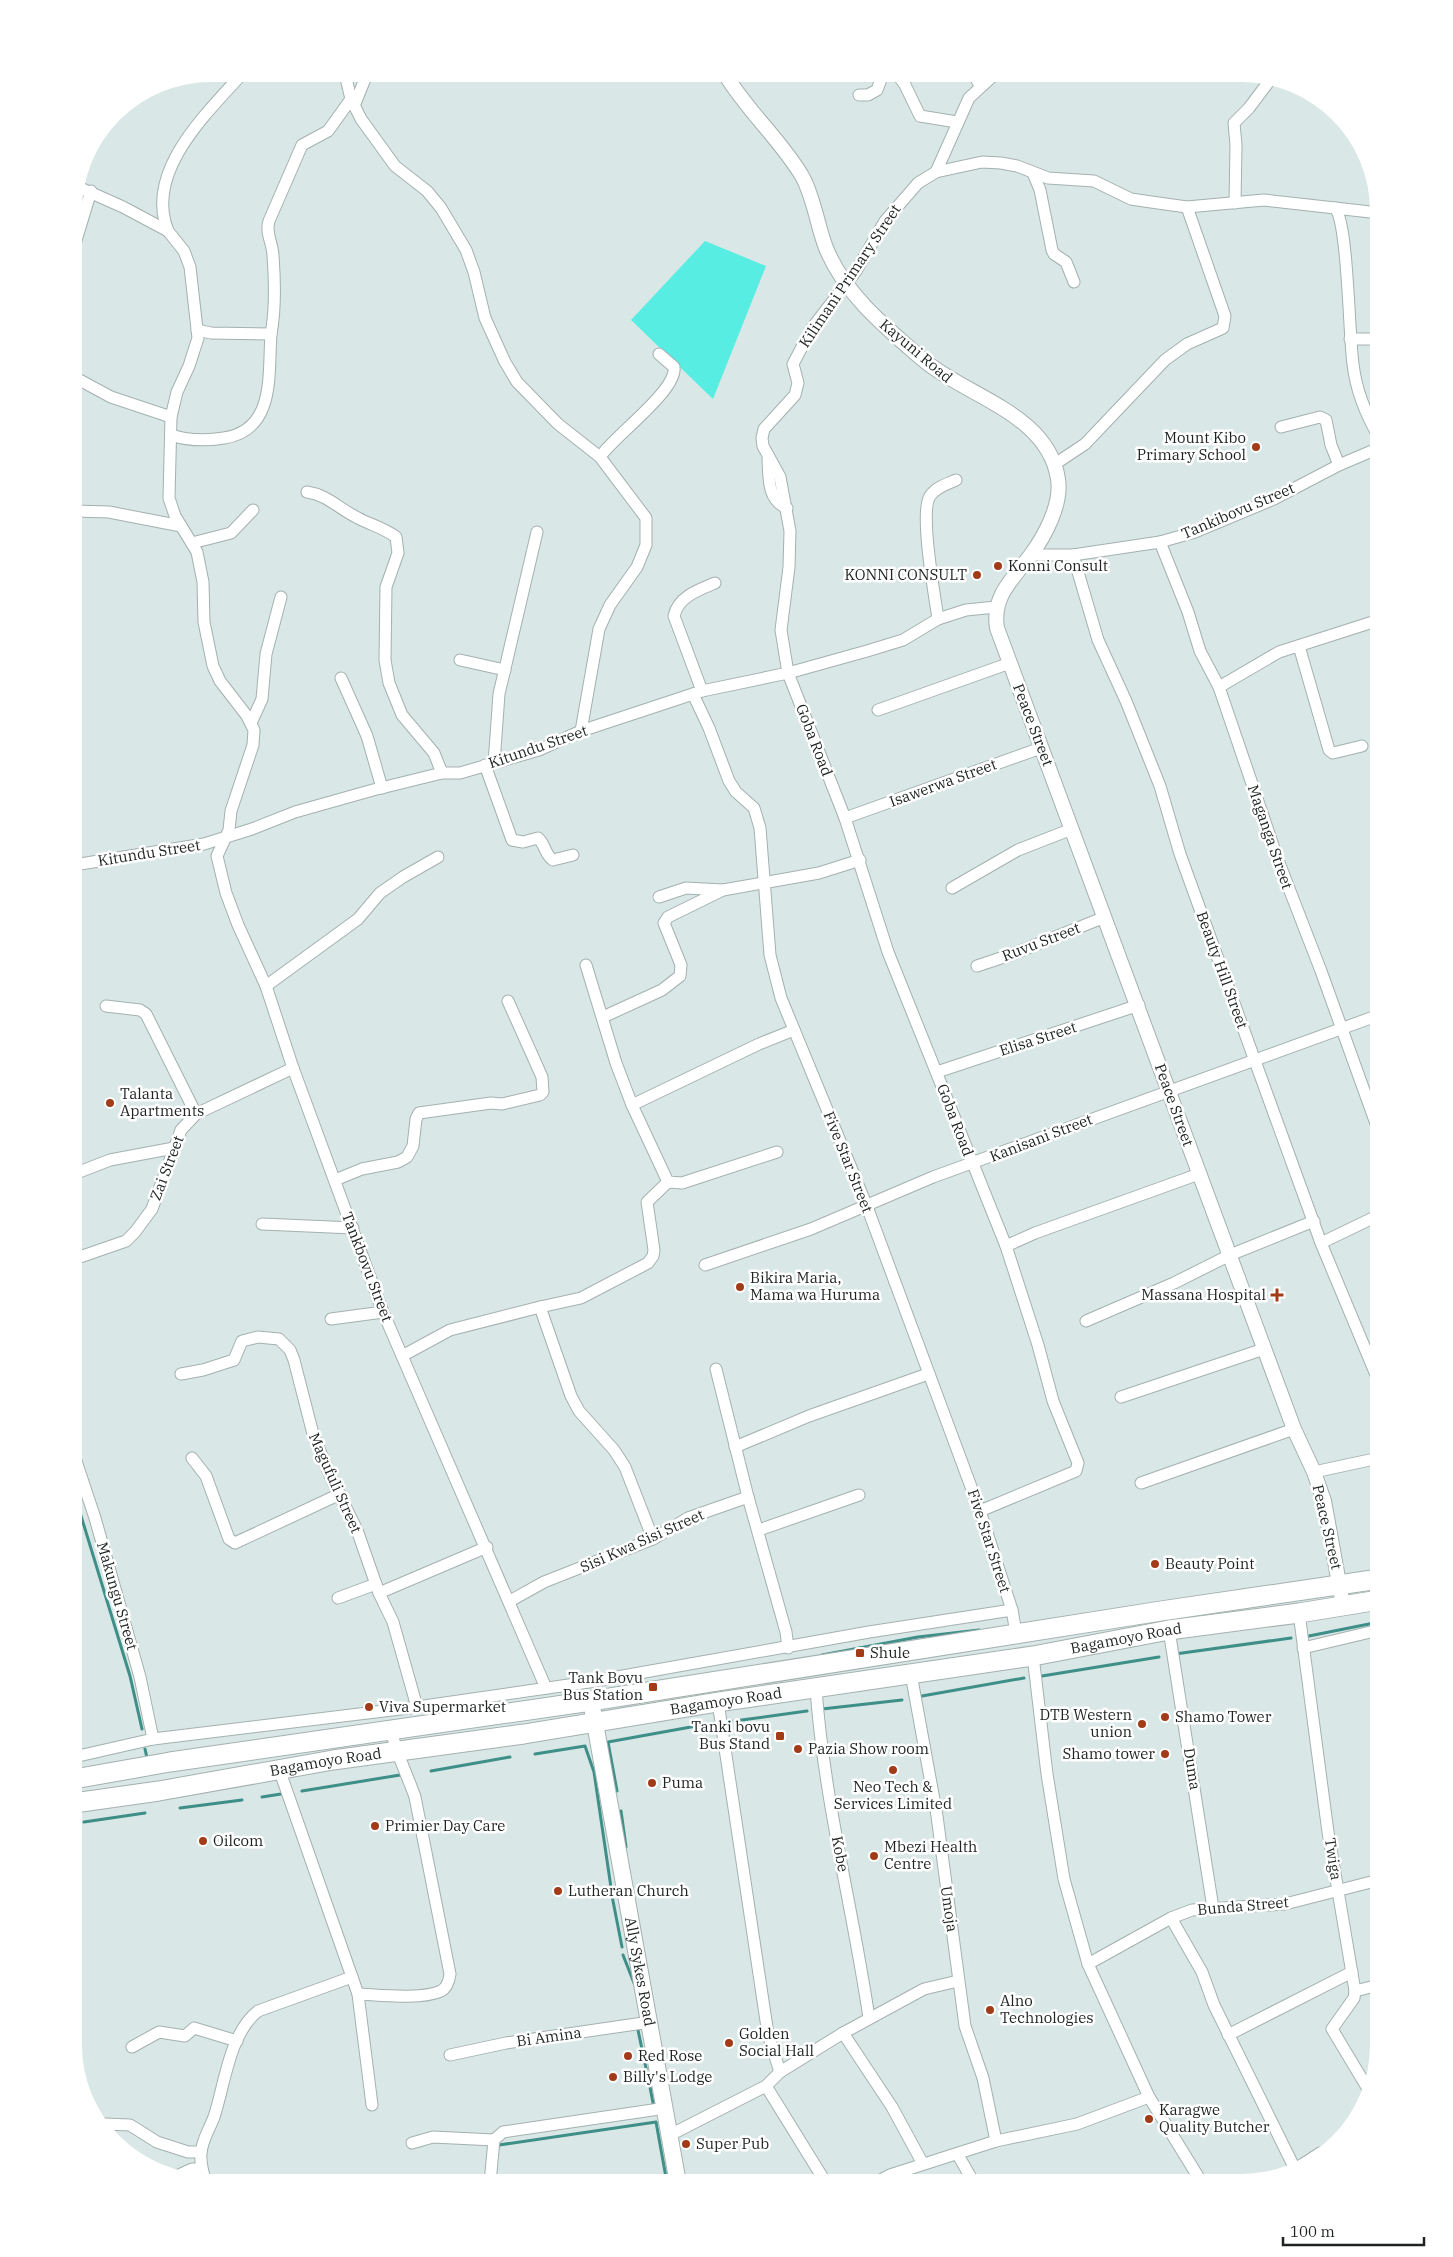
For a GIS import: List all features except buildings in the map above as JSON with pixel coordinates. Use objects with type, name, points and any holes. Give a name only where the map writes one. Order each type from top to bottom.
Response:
[{"type":"highway","name":"Bagamoyo Road","points":[[82,1778],[170,1762],[391,1730],[515,1702],[591,1701],[1370,1580]]},
{"type":"highway","name":"Bagamoyo Road","points":[[82,1802],[159,1791],[279,1769],[1033,1656],[1169,1630],[1299,1614],[1370,1601]]},
{"type":"main road","name":"Ally Sykes Road","points":[[591,1701],[676,2174]]},
{"type":"street","points":[[235,83],[176,154],[165,183],[162,216],[168,231],[184,251],[190,267],[197,330],[196,351],[177,392],[172,418],[169,498],[173,511],[197,552],[204,582],[204,622],[213,666],[220,681],[251,723],[262,699],[266,654],[281,597]]},
{"type":"street","points":[[347,83],[353,103],[387,156],[406,177],[427,191],[451,225],[471,260],[485,318],[505,362],[517,382],[558,424],[600,457],[646,518],[646,545],[638,568],[610,605],[599,629],[581,731]]},
{"type":"street","points":[[171,435],[202,440],[238,436],[247,431],[264,407],[269,377],[276,288],[273,255],[267,227],[268,221],[302,144],[328,131],[353,103],[363,83]]},
{"type":"street","name":"Kayuni Road","points":[[730,83],[738,96],[780,143],[804,179],[827,250],[845,284],[874,315],[932,368],[953,382],[1012,414],[1031,428],[1055,464],[1058,481],[1054,510],[1031,555],[1002,591],[996,607]]},
{"type":"street","points":[[859,95],[868,95],[877,90],[880,83]]},
{"type":"street","points":[[904,83],[920,116],[957,122]]},
{"type":"street","points":[[936,172],[969,98],[984,83]]},
{"type":"street","points":[[1235,202],[1236,145],[1234,123],[1249,108],[1266,85]]},
{"type":"street","points":[[936,172],[982,162],[1017,166],[1048,178],[1094,181],[1131,199],[1186,207],[1264,200],[1370,212]]},
{"type":"street","name":"Kilimani Primary Street","points":[[788,673],[782,630],[790,547],[787,508],[780,477],[763,446],[762,432],[794,395],[798,383],[794,372],[795,359],[812,328],[856,271],[899,203],[918,182],[936,172]]},
{"type":"street","points":[[1033,173],[1040,190],[1052,250],[1057,257],[1066,262],[1074,282]]},
{"type":"street","points":[[85,189],[168,231]]},
{"type":"street","points":[[83,217],[91,191]]},
{"type":"street","points":[[1055,464],[1085,444],[1165,360],[1186,344],[1223,328],[1225,316],[1186,207]]},
{"type":"street","points":[[1335,208],[1340,213],[1343,232],[1353,367],[1358,390],[1370,422]]},
{"type":"street","points":[[197,330],[211,333],[271,334]]},
{"type":"street","points":[[1350,339],[1370,339]]},
{"type":"street","points":[[600,457],[608,446],[644,413],[673,378],[674,368],[660,354]]},
{"type":"street","points":[[83,383],[111,397],[172,418]]},
{"type":"street","points":[[1281,428],[1320,417],[1326,420],[1331,445],[1339,466]]},
{"type":"street","name":"Tankibovu Street","points":[[1031,555],[1073,555],[1160,542],[1195,532],[1274,499],[1370,452]]},
{"type":"street","points":[[938,620],[930,562],[927,504],[937,488],[956,480]]},
{"type":"street","points":[[307,492],[321,494],[349,514],[388,532],[396,538],[398,553],[386,587],[384,660],[389,683],[402,715],[407,724],[434,753],[442,773]]},
{"type":"street","points":[[192,543],[231,533],[253,510]]},
{"type":"street","points":[[83,511],[109,512],[181,526]]},
{"type":"street","points":[[537,532],[521,608],[505,670],[490,764],[512,840],[523,842],[538,838],[542,842],[548,858],[553,860],[573,855]]},
{"type":"street","name":"Maganga Street","points":[[1160,542],[1188,612],[1200,651],[1219,687],[1278,860],[1321,970],[1370,1108]]},
{"type":"street","name":"Beauty Hill Street","points":[[1073,555],[1098,640],[1126,701],[1160,786],[1180,854],[1321,1243],[1370,1360]]},
{"type":"street","points":[[693,579],[697,590]]},
{"type":"street","name":"Five Star Street","points":[[715,583],[697,590],[676,607],[674,616],[697,692],[729,781],[736,792],[754,808],[760,828],[766,883],[770,955],[781,998],[866,1204],[980,1511],[1012,1610],[1016,1634]]},
{"type":"street","name":"Kitundu Street","points":[[83,864],[204,844],[294,812],[442,773],[460,773],[539,750],[581,731],[697,692],[788,673],[903,640],[938,620],[966,610],[996,607]]},
{"type":"street","name":"Peace Street","points":[[996,607],[997,628],[1041,748],[1139,1006],[1198,1174],[1294,1429],[1314,1472],[1324,1501],[1343,1605]]},
{"type":"street","points":[[1219,687],[1270,657],[1370,623]]},
{"type":"street","points":[[1299,646],[1329,750],[1332,753],[1362,746]]},
{"type":"street","points":[[460,660],[505,670]]},
{"type":"street","points":[[878,710],[1010,663]]},
{"type":"street","name":"Goba Road","points":[[788,673],[845,818],[888,952],[1006,1246],[1054,1401],[1078,1463],[1076,1471],[980,1511]]},
{"type":"street","points":[[341,678],[367,736],[382,788]]},
{"type":"street","name":"Tankbovu Street","points":[[251,723],[254,730],[254,738],[233,803],[229,830],[223,838],[217,856],[226,893],[238,925],[266,986],[293,1068],[384,1312],[546,1688]]},
{"type":"street","name":"Isawerwa Street","points":[[845,818],[1041,748]]},
{"type":"street","points":[[952,888],[1018,850],[1072,829]]},
{"type":"street","points":[[266,986],[358,919],[380,892],[402,877],[438,858]]},
{"type":"street","points":[[659,897],[686,888],[723,890],[766,883],[819,873],[860,860]]},
{"type":"street","points":[[603,1017],[662,990],[680,976],[681,965],[664,921],[684,908],[723,890]]},
{"type":"street","name":"Ruvu Street","points":[[977,966],[1105,917]]},
{"type":"street","points":[[586,965],[616,1063],[632,1105],[668,1182]]},
{"type":"street","points":[[334,1180],[362,1169],[398,1162],[407,1157],[413,1146],[416,1119],[419,1113],[491,1103],[502,1104],[543,1092],[542,1077],[530,1046],[508,1000]]},
{"type":"street","points":[[106,1006],[140,1010],[146,1014],[196,1114]]},
{"type":"street","name":"Elisa Street","points":[[937,1072],[1139,1006]]},
{"type":"street","name":"Kanisani Street","points":[[705,1265],[812,1229],[933,1176],[972,1164],[1370,1019]]},
{"type":"street","points":[[632,1105],[760,1044],[794,1030]]},
{"type":"street","name":"Zai Street","points":[[82,1256],[126,1241],[135,1232],[152,1209],[182,1130],[196,1114],[293,1068]]},
{"type":"street","points":[[82,1171],[110,1160],[174,1148]]},
{"type":"street","points":[[402,1356],[450,1330],[581,1298],[648,1263],[653,1256],[654,1250],[647,1202],[668,1182],[682,1183],[777,1152]]},
{"type":"street","points":[[1006,1246],[1035,1233],[1198,1174]]},
{"type":"street","points":[[1321,1243],[1370,1219]]},
{"type":"street","points":[[1086,1320],[1174,1283],[1230,1255],[1314,1221]]},
{"type":"street","points":[[262,1224],[353,1228]]},
{"type":"street","points":[[540,1307],[571,1396],[579,1412],[614,1450],[625,1467],[653,1539]]},
{"type":"street","points":[[331,1320],[384,1312]]},
{"type":"street","name":"Magufuli Street","points":[[181,1374],[203,1370],[234,1360],[242,1341],[248,1339],[270,1338],[284,1342],[290,1350],[298,1371],[312,1434],[356,1530],[393,1622],[417,1707]]},
{"type":"street","points":[[1121,1397],[1264,1349]]},
{"type":"street","points":[[716,1369],[748,1497],[759,1530],[786,1632],[788,1648]]},
{"type":"street","points":[[735,1447],[809,1416],[928,1374]]},
{"type":"street","points":[[1141,1483],[1294,1429]]},
{"type":"street","points":[[192,1458],[206,1476],[229,1539],[235,1543],[340,1494]]},
{"type":"street","points":[[1314,1472],[1370,1460]]},
{"type":"street","name":"Makungu Street","points":[[82,1480],[140,1677],[153,1739]]},
{"type":"street","points":[[759,1530],[859,1495]]},
{"type":"street","name":"Sisi Kwa Sisi Street","points":[[510,1601],[544,1582],[653,1539],[688,1518],[748,1497]]},
{"type":"street","points":[[338,1598],[378,1588],[486,1548]]},
{"type":"street","points":[[82,1754],[153,1739],[417,1707],[515,1702],[546,1688],[788,1648],[869,1632],[1012,1610]]},
{"type":"street","name":"Twiga","points":[[1299,1614],[1338,1891],[1355,1991]]},
{"type":"street","name":"Duma","points":[[1169,1630],[1213,1908]]},
{"type":"street","points":[[1303,1648],[1370,1632]]},
{"type":"street","points":[[1033,1656],[1047,1774],[1064,1879],[1088,1964],[1149,2097],[1196,2174]]},
{"type":"street","name":"Umoja","points":[[911,1674],[937,1816],[965,2026],[983,2078],[996,2141]]},
{"type":"street","name":"Kobe","points":[[816,1689],[832,1809],[858,1942],[869,2018]]},
{"type":"street","points":[[718,1702],[768,2034],[780,2072]]},
{"type":"street","points":[[358,1994],[429,1994],[442,1990],[449,1982],[450,1974],[415,1797],[406,1768],[396,1752],[391,1730]]},
{"type":"street","points":[[279,1769],[358,1994],[372,2105]]},
{"type":"street","name":"Bunda Street","points":[[1088,1964],[1171,1918],[1192,1910],[1285,1904],[1370,1882]]},
{"type":"street","points":[[1171,1918],[1202,1972],[1228,2035],[1291,2165]]},
{"type":"street","points":[[1228,2035],[1352,1972]]},
{"type":"street","points":[[203,2174],[201,2152],[237,2041],[248,2022],[258,2011],[352,1977]]},
{"type":"street","points":[[670,2135],[766,2086],[780,2072],[869,2018],[924,1989],[958,1981]]},
{"type":"street","points":[[1365,2083],[1332,2029],[1354,1998],[1355,1991],[1370,1987]]},
{"type":"street","name":"Bi Amina","points":[[450,2056],[506,2043],[650,2022]]},
{"type":"street","points":[[132,2047],[159,2032],[185,2036],[194,2028],[237,2041]]},
{"type":"street","points":[[843,2033],[892,2107],[923,2164]]},
{"type":"street","points":[[766,2086],[820,2174]]},
{"type":"street","points":[[893,2174],[958,2155],[996,2141],[1077,2124],[1149,2097]]},
{"type":"street","points":[[491,2174],[494,2140],[503,2132],[666,2108]]},
{"type":"street","points":[[109,2124],[130,2125],[157,2142],[188,2152],[201,2152]]},
{"type":"street","points":[[412,2143],[433,2137],[494,2140]]},
{"type":"street","points":[[958,2155],[969,2174]]},
{"type":"street","points":[[186,2172],[192,2169],[201,2169]]},
{"type":"shaded area","points":[[705,241],[766,266],[713,399],[631,320]]},
{"type":"waterway","points":[[82,1520],[130,1676],[142,1729]]},
{"type":"waterway","points":[[1309,1636],[1370,1624]]},
{"type":"waterway","points":[[822,1655],[918,1637],[979,1630]]},
{"type":"waterway","points":[[1175,1654],[1291,1638]]},
{"type":"waterway","points":[[1042,1676],[1159,1657]]},
{"type":"waterway","points":[[922,1696],[1024,1678]]},
{"type":"waterway","points":[[822,1709],[902,1700]]},
{"type":"waterway","points":[[727,1722],[807,1711]]},
{"type":"waterway","points":[[617,1791],[608,1742],[713,1723]]},
{"type":"waterway","points":[[535,1754],[585,1746],[594,1772],[613,1901],[622,1947]]},
{"type":"waterway","points":[[145,1749],[147,1758]]},
{"type":"waterway","points":[[431,1771],[510,1757]]},
{"type":"waterway","points":[[302,1791],[400,1775]]},
{"type":"waterway","points":[[262,1797],[281,1794]]},
{"type":"waterway","points":[[180,1808],[242,1800]]},
{"type":"waterway","points":[[621,1811],[626,1847]]},
{"type":"waterway","points":[[84,1822],[145,1813]]},
{"type":"waterway","points":[[623,1955],[634,1983]]},
{"type":"waterway","points":[[638,2030],[647,2073]]},
{"type":"waterway","points":[[649,2082],[654,2108]]},
{"type":"waterway","points":[[498,2148],[499,2145],[656,2122],[665,2174]]},
{"type":"place","name":"Mount Kibo Primary School","points":[[1256,447]]},
{"type":"place","name":"Konni Consult","points":[[998,566]]},
{"type":"place","name":"KONNI CONSULT","points":[[977,575]]},
{"type":"place","name":"Talanta Apartments","points":[[110,1103]]},
{"type":"place","name":"Bikira Maria, Mama wa Huruma","points":[[740,1287]]},
{"type":"place","name":"Massana Hospital","points":[[1277,1295]]},
{"type":"place","name":"Beauty Point","points":[[1155,1564]]},
{"type":"place","name":"Shule","points":[[860,1653]]},
{"type":"place","name":"Tank Bovu Bus Station","points":[[653,1687]]},
{"type":"place","name":"Viva Supermarket","points":[[369,1707]]},
{"type":"place","name":"Shamo Tower","points":[[1165,1717]]},
{"type":"place","name":"DTB Western union","points":[[1142,1724]]},
{"type":"place","name":"Tanki bovu Bus Stand","points":[[780,1736]]},
{"type":"place","name":"Pazia Show room","points":[[798,1749]]},
{"type":"place","name":"Shamo tower","points":[[1165,1754]]},
{"type":"place","name":"Neo Tech & Services Limited","points":[[893,1770]]},
{"type":"place","name":"Puma","points":[[652,1783]]},
{"type":"place","name":"Primier Day Care","points":[[375,1826]]},
{"type":"place","name":"Oilcom","points":[[203,1841]]},
{"type":"place","name":"Mbezi Health Centre","points":[[874,1856]]},
{"type":"place","name":"Lutheran Church","points":[[558,1891]]},
{"type":"place","name":"Alno Technologies","points":[[990,2010]]},
{"type":"place","name":"Golden Social Hall","points":[[729,2043]]},
{"type":"place","name":"Red Rose","points":[[628,2056]]},
{"type":"place","name":"Billy's Lodge","points":[[613,2077]]},
{"type":"place","name":"Karagwe Quality Butcher","points":[[1149,2119]]},
{"type":"place","name":"Super Pub","points":[[686,2144]]}]
